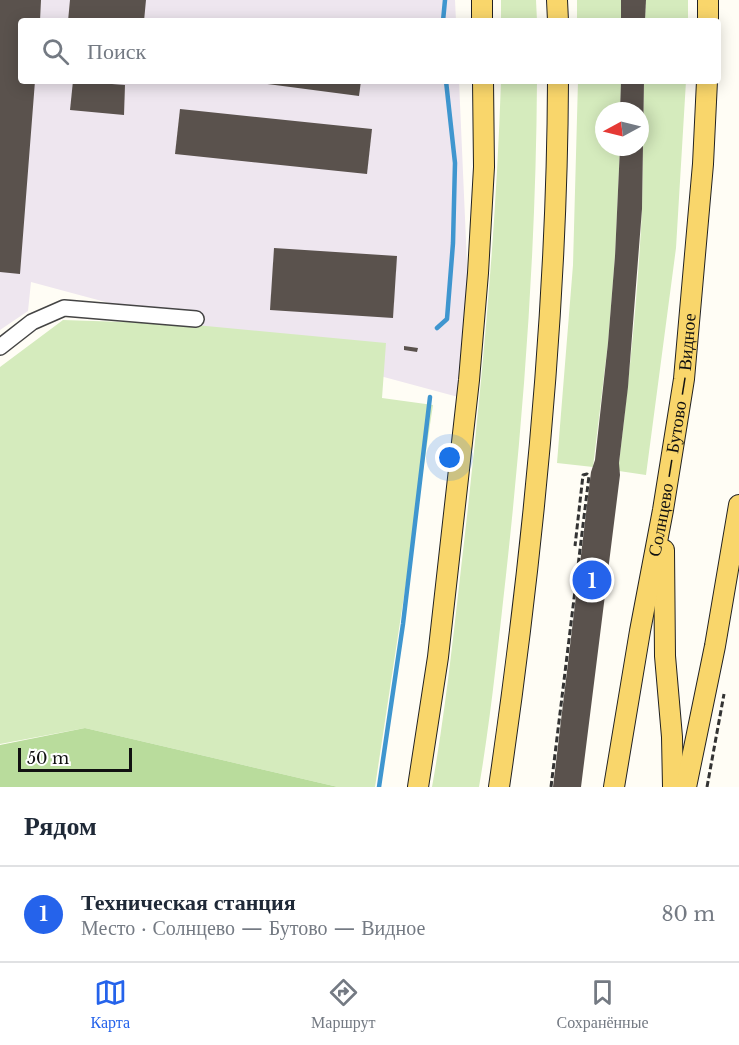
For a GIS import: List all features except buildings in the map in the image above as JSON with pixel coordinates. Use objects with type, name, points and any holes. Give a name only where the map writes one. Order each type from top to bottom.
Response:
[{"type":"main road","points":[[482,0],[482,18]]},
{"type":"main road","points":[[557,0],[558,18]]},
{"type":"main road","points":[[708,0],[708,18]]},
{"type":"main road","points":[[418,787],[436,668],[469,380],[484,166],[483,84]]},
{"type":"main road","points":[[500,787],[521,617],[544,387],[552,276],[558,84]]},
{"type":"main road","name":"Солнцево — Бутово — Видное","points":[[614,787],[684,379],[703,164],[707,84]]},
{"type":"main road","points":[[686,787],[715,646],[739,505]]},
{"type":"main road","points":[[663,510],[665,656],[672,737],[673,787]]},
{"type":"street","points":[[0,347],[32,322],[64,308],[196,319]]},
{"type":"path","points":[[550,787],[589,476],[587,474],[583,476],[575,546]]},
{"type":"shaded area","points":[[0,0],[455,0],[456,18],[18,18],[18,84],[459,84],[473,401],[31,282],[28,311],[0,330]]},
{"type":"green space","points":[[501,0],[536,0],[537,18],[501,18]]},
{"type":"green space","points":[[577,0],[621,0],[621,18],[577,18]]},
{"type":"green space","points":[[646,0],[688,0],[688,18],[645,18]]},
{"type":"green space","points":[[501,84],[537,84],[534,205],[523,390],[512,513],[487,734],[479,787],[432,787],[450,661],[477,421],[488,308]]},
{"type":"green space","points":[[578,84],[621,84],[620,102],[595,102],[595,156],[620,156],[608,343],[593,467],[557,463],[573,265]]},
{"type":"green space","points":[[644,84],[686,84],[676,248],[646,475],[619,471],[640,241],[643,156],[649,156],[649,102],[644,102]]},
{"type":"green space","points":[[63,320],[185,324],[386,343],[382,398],[433,405],[375,787],[338,787],[85,728],[0,744],[0,367]]},
{"type":"green space","points":[[85,728],[338,787],[0,787],[0,745]]},
{"type":"waterway","points":[[443,18],[445,0]]},
{"type":"waterway","points":[[437,328],[447,319],[453,243],[455,163],[446,84]]},
{"type":"waterway","points":[[379,787],[403,624],[430,397]]},
{"type":"place","name":"Техническая станция","points":[[592,580]]}]
